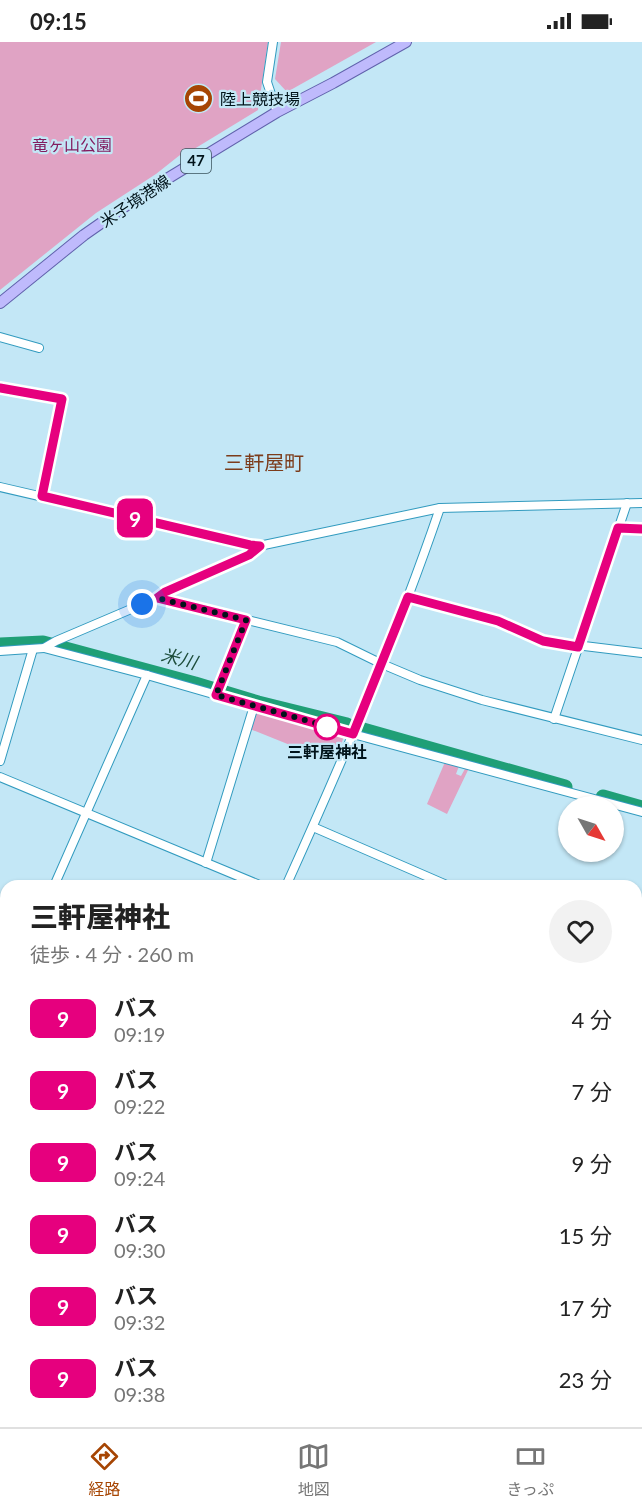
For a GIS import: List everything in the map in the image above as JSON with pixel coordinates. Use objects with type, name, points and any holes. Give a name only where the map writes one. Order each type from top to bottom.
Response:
[{"type":"main road","name":"米子境港線","points":[[0,303],[84,235],[147,191],[277,112],[406,42]]},
{"type":"street","points":[[273,42],[267,82],[277,112]]},
{"type":"street","points":[[0,337],[39,348]]},
{"type":"street","points":[[0,388],[62,399],[42,496]]},
{"type":"street","points":[[0,487],[260,546],[440,508],[642,503]]},
{"type":"street","points":[[554,719],[627,503]]},
{"type":"street","points":[[289,880],[382,664],[440,508]]},
{"type":"street","points":[[618,528],[642,529]]},
{"type":"street","points":[[44,648],[249,555],[260,546]]},
{"type":"street","points":[[408,597],[498,621],[543,641],[642,653]]},
{"type":"street","points":[[157,598],[337,642],[420,680],[554,719],[642,740]]},
{"type":"street","points":[[216,695],[246,620]]},
{"type":"street","points":[[0,651],[44,648],[642,812]]},
{"type":"street","points":[[0,761],[33,649]]},
{"type":"street","points":[[57,880],[147,675]]},
{"type":"street","points":[[206,863],[254,706]]},
{"type":"street","points":[[0,777],[247,880]]},
{"type":"street","points":[[313,826],[435,880]]},
{"type":"green space","name":"竜ヶ山公園","points":[[0,42],[268,42],[258,110],[181,157],[180,155],[156,174],[96,213],[0,290]]},
{"type":"green space","points":[[281,42],[376,42],[287,92],[275,79]]},
{"type":"green space","points":[[256,711],[324,727],[344,736],[337,757],[321,751],[319,754],[297,745],[295,747],[250,729]]},
{"type":"green space","points":[[445,762],[459,766],[456,774],[461,776],[466,767],[469,768],[447,814],[427,804]]},
{"type":"waterway","name":"米川","points":[[0,645],[43,643],[258,703],[347,725]]},
{"type":"waterway","name":"米川","points":[[363,730],[565,787]]},
{"type":"waterway","name":"米川","points":[[624,803],[642,808]]},
{"type":"bus line","name":"9","points":[[0,388],[62,399],[42,496],[260,546],[239,561],[165,592],[157,598],[246,620],[216,695],[353,734],[408,597],[498,621],[543,641],[578,647],[618,528],[642,529]]},
{"type":"place","name":"陸上競技場","points":[[199,99]]},
{"type":"place","name":"三軒屋神社","points":[[327,727]]},
{"type":"district","name":"三軒屋町","points":[[264,463]]},
{"type":"route","points":[[142,604],[157,598],[246,620],[216,695],[333,728],[327,727]]}]
